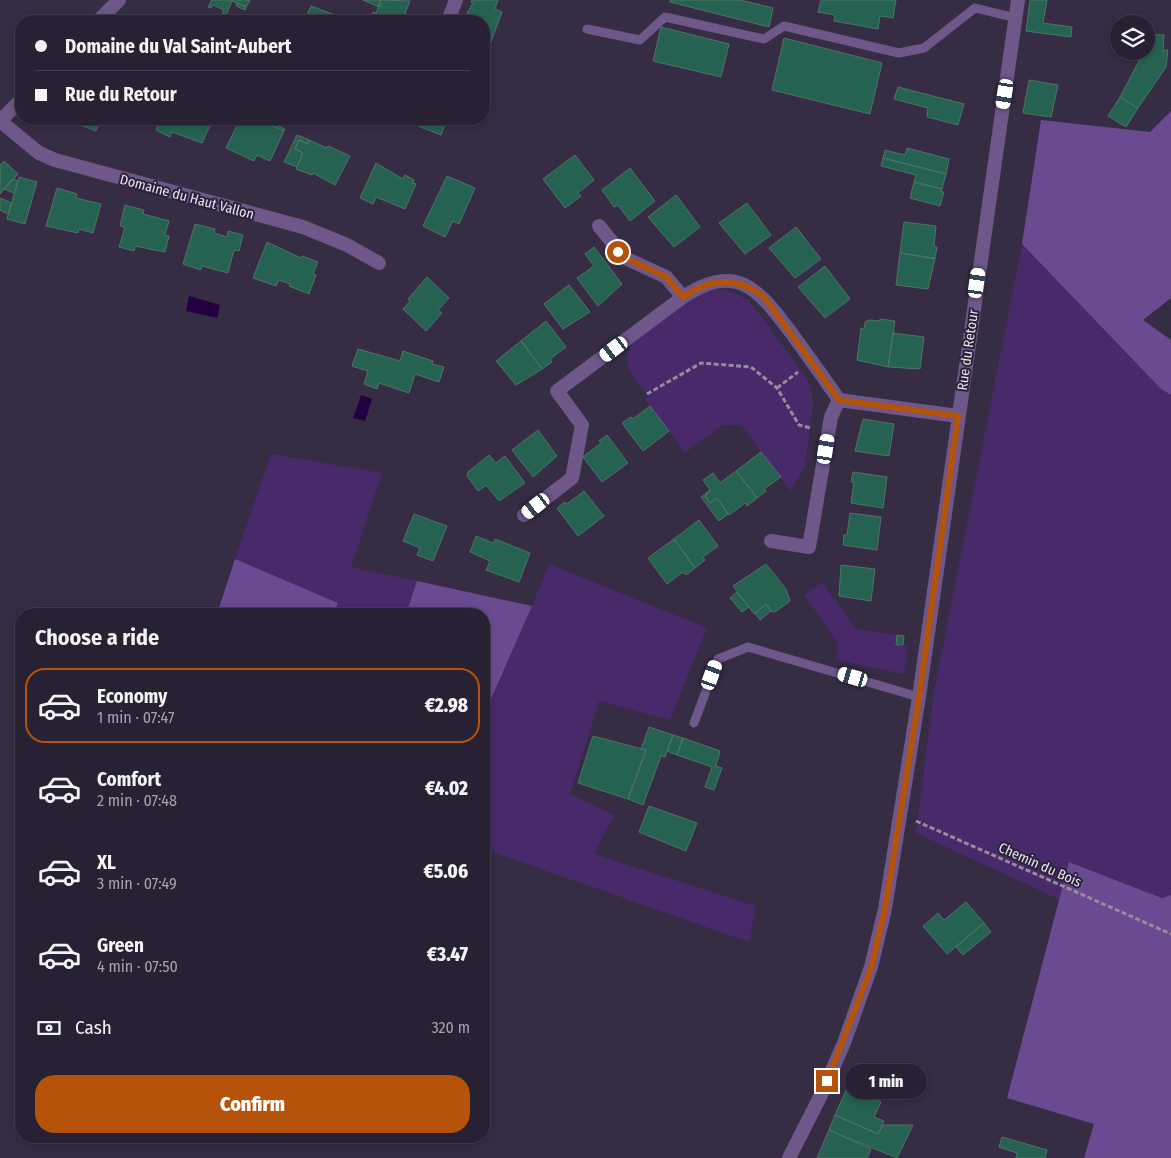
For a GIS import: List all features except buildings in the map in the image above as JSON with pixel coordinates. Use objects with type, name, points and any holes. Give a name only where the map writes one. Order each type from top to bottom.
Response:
[{"type":"street","points":[[104,15],[119,0]]},
{"type":"street","points":[[450,15],[456,0]]},
{"type":"street","name":"Rue du Retour","points":[[789,1158],[833,1067],[871,968],[885,909],[919,697],[1018,0]]},
{"type":"street","points":[[0,121],[15,106]]},
{"type":"street","name":"Domaine du Haut Vallon","points":[[0,121],[39,153],[73,167],[303,227],[339,241],[379,263]]},
{"type":"street","points":[[599,226],[625,258],[666,277],[683,297]]},
{"type":"street","points":[[524,515],[572,478],[582,425],[557,391],[683,297],[702,286],[714,282],[734,281],[745,285],[764,297],[839,400],[958,416]]},
{"type":"street","points":[[770,541],[809,547],[831,417],[839,400]]},
{"type":"lane","points":[[587,29],[640,40],[665,17],[764,39],[784,26],[899,52],[924,48],[975,4],[1016,18]]},
{"type":"lane","points":[[694,723],[718,659],[748,647],[919,697]]},
{"type":"path","points":[[777,388],[812,361]]},
{"type":"path","points":[[647,394],[701,363],[751,367],[777,388],[799,425],[829,430]]},
{"type":"path","name":"Chemin du Bois","points":[[900,814],[1171,934]]},
{"type":"shaded area","points":[[1171,111],[1171,298],[1143,320],[1171,340],[1171,395],[1161,389],[1022,244],[1041,120],[1150,132]]},
{"type":"shaded area","points":[[1022,244],[1161,389],[1171,395],[1171,895],[1162,898],[1070,862],[1060,900],[916,833],[933,697]]},
{"type":"shaded area","points":[[718,289],[728,290],[752,304],[807,378],[813,403],[807,453],[804,468],[791,491],[741,425],[722,425],[685,453],[645,399],[648,396],[630,371],[627,358],[632,343],[701,292]]},
{"type":"shaded area","points":[[189,296],[220,305],[217,318],[186,311]]},
{"type":"shaded area","points":[[361,395],[372,399],[365,421],[353,418]]},
{"type":"shaded area","points":[[271,454],[382,473],[351,567],[417,581],[408,608],[336,608],[338,603],[235,559]]},
{"type":"shaded area","points":[[235,559],[338,603],[336,608],[219,608]]},
{"type":"shaded area","points":[[549,564],[707,628],[670,720],[599,701],[570,794],[614,815],[594,854],[756,906],[749,942],[490,851],[490,701]]},
{"type":"shaded area","points":[[417,581],[532,606],[490,701],[490,608],[408,608]]},
{"type":"shaded area","points":[[822,582],[856,629],[897,635],[896,645],[908,646],[904,674],[836,660],[838,643],[804,595]]},
{"type":"shaded area","points":[[1069,862],[1162,898],[1171,895],[1171,1158],[1084,1158],[1094,1124],[1007,1098]]},
{"type":"route","points":[[618,252],[625,258],[657,271],[666,277],[674,284],[683,297],[702,286],[724,281],[734,281],[755,290],[764,297],[839,400],[958,416],[919,697],[885,909],[871,968],[844,1043],[827,1081]]}]
